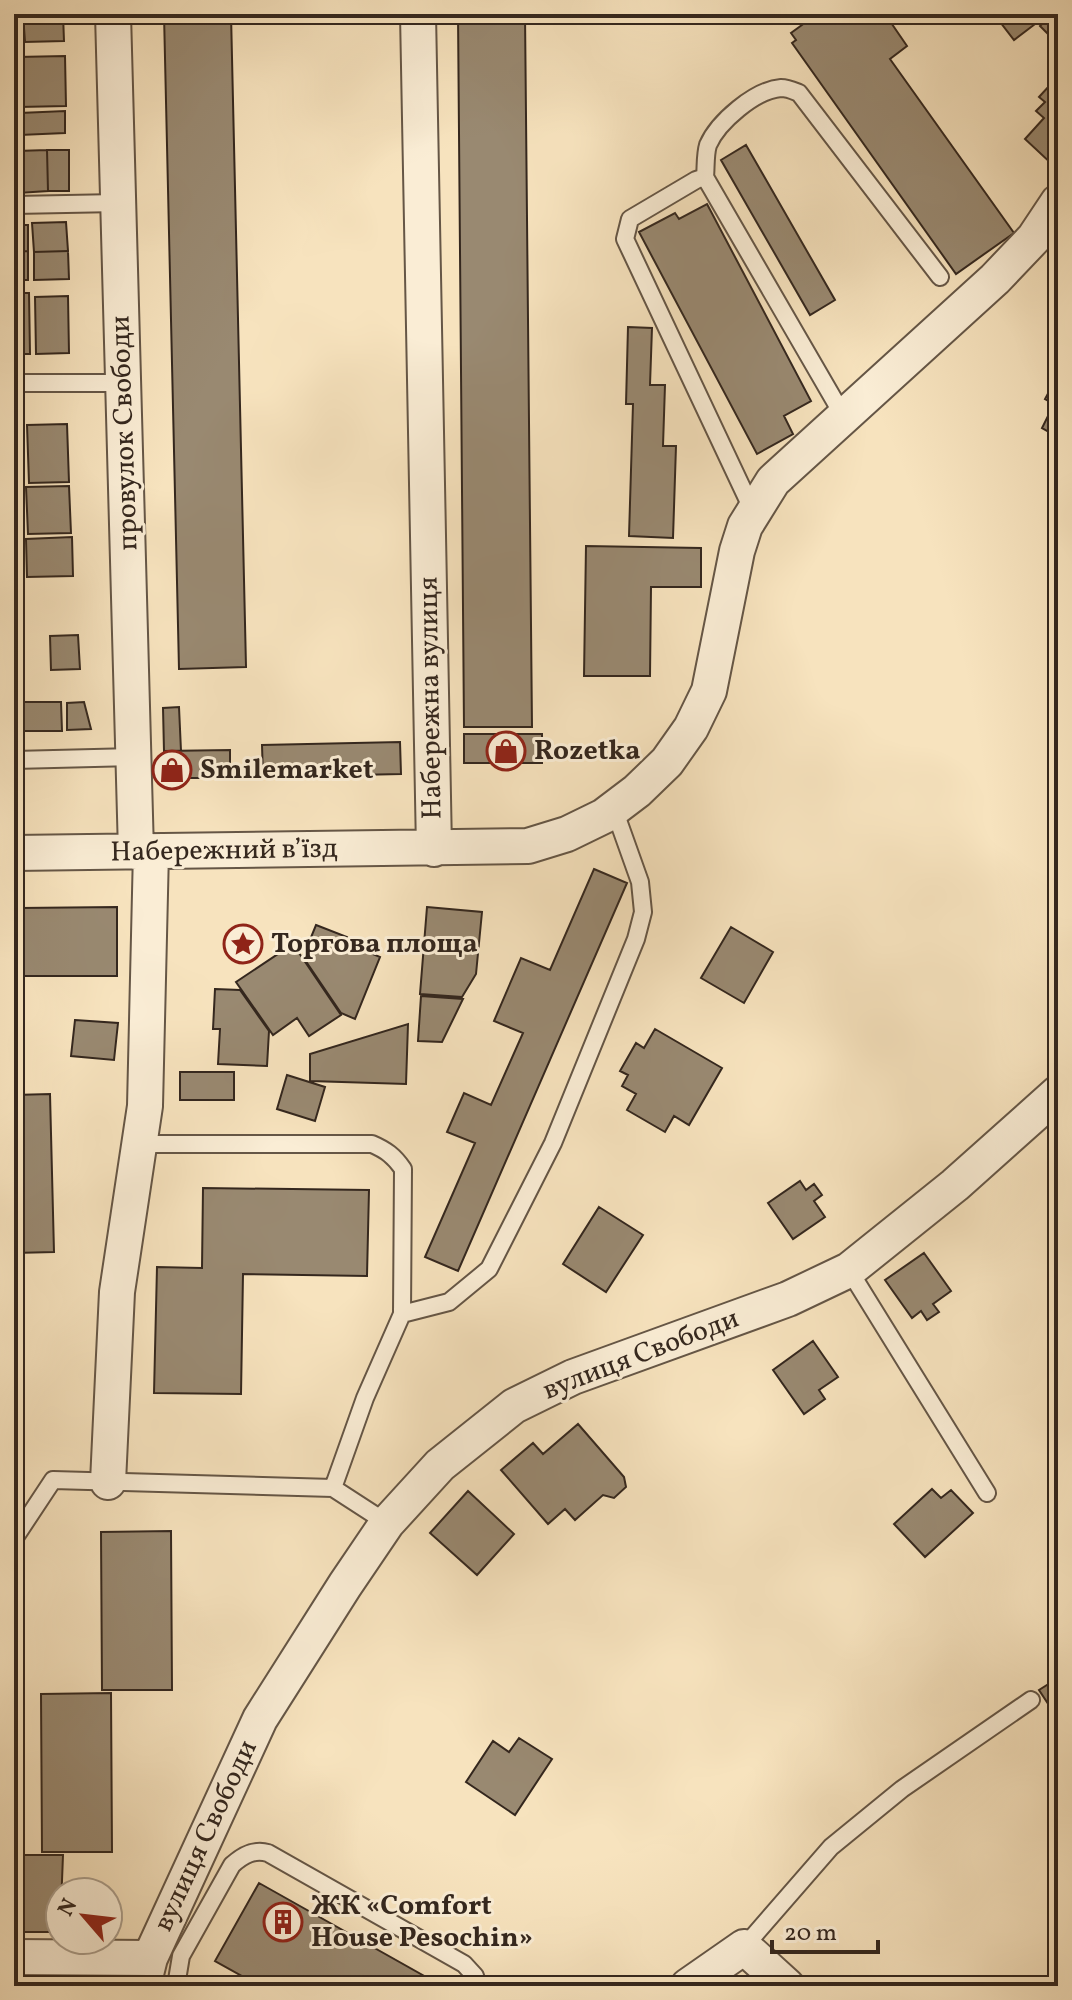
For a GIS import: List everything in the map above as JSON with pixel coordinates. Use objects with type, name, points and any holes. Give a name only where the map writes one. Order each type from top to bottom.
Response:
[{"type":"street","name":"провулок Свободи","points":[[113,14],[134,757],[144,851]]},
{"type":"street","name":"Набережна вулиця","points":[[418,14],[434,849],[528,846],[567,834],[614,809],[667,762],[691,728],[709,691],[737,551],[753,511],[773,481],[995,279],[1034,238],[1058,202]]},
{"type":"street","name":"Набережний в’їзд","points":[[14,853],[434,849]]},
{"type":"street","points":[[108,1482],[117,1292],[145,1106],[144,851]]},
{"type":"street","name":"вулиця Свободи","points":[[155,1979],[260,1719],[387,1523],[440,1465],[514,1406],[573,1377],[788,1299],[849,1270],[955,1185],[1058,1093]]},
{"type":"street","points":[[688,1986],[744,1947],[787,1986]]},
{"type":"street","points":[[14,1957],[155,1979]]},
{"type":"lane","points":[[844,417],[705,177],[707,149],[718,127],[734,112],[764,93],[780,88],[799,93],[940,277]]},
{"type":"lane","points":[[705,177],[630,219],[625,239],[753,511]]},
{"type":"lane","points":[[14,205],[118,203]]},
{"type":"lane","points":[[14,383],[125,383]]},
{"type":"lane","points":[[14,760],[134,757]]},
{"type":"lane","points":[[402,1314],[449,1302],[489,1269],[553,1143],[636,939],[643,912],[640,882],[614,809]]},
{"type":"lane","points":[[139,1144],[372,1144],[395,1157],[403,1169],[402,1314],[365,1398],[333,1488]]},
{"type":"lane","points":[[849,1270],[987,1493]]},
{"type":"lane","points":[[14,1539],[53,1480],[333,1488],[387,1523]]},
{"type":"lane","points":[[744,1947],[831,1847],[902,1789],[1031,1700]]},
{"type":"lane","points":[[155,1979],[181,1956],[232,1865],[242,1856],[259,1851],[268,1853],[464,1964],[475,1976],[478,1986]]},
{"type":"building","points":[[23,14],[63,14],[64,41],[25,42]]},
{"type":"building","points":[[164,14],[231,14],[246,667],[179,669]]},
{"type":"building","points":[[458,14],[525,14],[532,727],[464,727]]},
{"type":"building","points":[[817,14],[823,21],[833,14],[885,14],[907,46],[890,59],[1014,233],[956,274],[792,43],[796,40],[791,33]]},
{"type":"building","points":[[994,14],[1039,14],[1043,18],[1014,40]]},
{"type":"building","points":[[1052,14],[1058,14],[1058,44],[1040,26]]},
{"type":"building","points":[[65,56],[66,106],[19,107],[17,57]]},
{"type":"building","points":[[1049,86],[1054,90],[1058,86],[1058,162],[1055,167],[1025,139],[1044,118],[1036,111],[1045,102],[1039,97]]},
{"type":"building","points":[[65,111],[65,133],[20,135],[20,113]]},
{"type":"building","points":[[746,145],[835,300],[810,315],[721,160]]},
{"type":"building","points":[[47,150],[48,191],[18,193],[17,151]]},
{"type":"building","points":[[47,150],[69,150],[69,191],[48,191]]},
{"type":"building","points":[[707,204],[811,401],[784,416],[793,434],[757,454],[639,232],[675,213],[679,219]]},
{"type":"building","points":[[66,222],[68,251],[34,252],[32,223]]},
{"type":"building","points":[[14,225],[28,225],[28,251],[14,252]]},
{"type":"building","points":[[28,251],[28,280],[14,280],[14,252]]},
{"type":"building","points":[[68,251],[69,279],[34,280],[34,252]]},
{"type":"building","points":[[14,293],[29,293],[30,354],[14,354]]},
{"type":"building","points":[[68,296],[69,353],[36,354],[35,297]]},
{"type":"building","points":[[628,327],[652,328],[650,385],[665,385],[663,446],[676,446],[673,538],[629,536],[633,404],[626,404]]},
{"type":"building","points":[[1058,375],[1058,437],[1042,428],[1054,404],[1045,399]]},
{"type":"building","points":[[67,424],[69,482],[29,483],[27,425]]},
{"type":"building","points":[[69,486],[71,533],[28,534],[26,487]]},
{"type":"building","points":[[72,537],[73,576],[27,577],[26,539]]},
{"type":"building","points":[[586,546],[701,548],[701,587],[651,587],[650,676],[584,676]]},
{"type":"building","points":[[78,635],[80,669],[51,670],[50,636]]},
{"type":"building","points":[[23,702],[61,702],[62,731],[23,731]]},
{"type":"building","points":[[84,702],[91,729],[67,730],[67,703]]},
{"type":"building","points":[[179,707],[181,751],[164,751],[163,708]]},
{"type":"building","points":[[464,734],[542,734],[542,763],[464,763]]},
{"type":"building","points":[[400,742],[401,774],[263,777],[262,745]]},
{"type":"building","points":[[230,750],[230,778],[164,778],[164,751]]},
{"type":"building","points":[[594,869],[627,883],[458,1271],[425,1257],[475,1143],[447,1132],[464,1093],[491,1105],[523,1033],[494,1021],[521,958],[550,970]]},
{"type":"building","points":[[117,907],[117,976],[21,976],[20,908]]},
{"type":"building","points":[[427,907],[482,912],[476,974],[462,997],[420,994]]},
{"type":"building","points":[[316,925],[347,937],[345,942],[380,957],[355,1019],[341,1013],[303,957]]},
{"type":"building","points":[[731,927],[773,952],[744,1003],[701,978]]},
{"type":"building","points":[[293,944],[341,1015],[309,1036],[297,1018],[273,1035],[236,982]]},
{"type":"building","points":[[215,989],[240,990],[269,1031],[267,1066],[218,1064],[220,1029],[213,1029]]},
{"type":"building","points":[[421,996],[463,999],[442,1042],[418,1041]]},
{"type":"building","points":[[75,1020],[118,1023],[114,1060],[71,1056]]},
{"type":"building","points":[[408,1024],[406,1084],[310,1081],[310,1054]]},
{"type":"building","points":[[655,1029],[722,1068],[689,1125],[674,1116],[665,1132],[627,1110],[636,1094],[622,1086],[628,1075],[620,1071],[636,1043],[644,1048]]},
{"type":"building","points":[[180,1072],[234,1072],[234,1100],[180,1100]]},
{"type":"building","points":[[287,1075],[325,1087],[315,1121],[277,1109]]},
{"type":"building","points":[[50,1094],[54,1252],[14,1253],[14,1095]]},
{"type":"building","points":[[800,1181],[806,1190],[814,1184],[822,1195],[814,1201],[825,1217],[793,1239],[768,1203]]},
{"type":"building","points":[[203,1188],[369,1190],[367,1276],[243,1274],[241,1394],[154,1393],[157,1267],[202,1268]]},
{"type":"building","points":[[599,1207],[643,1235],[606,1292],[563,1264]]},
{"type":"building","points":[[924,1253],[951,1291],[933,1304],[939,1312],[927,1320],[921,1311],[912,1318],[885,1280]]},
{"type":"building","points":[[813,1341],[838,1377],[819,1390],[825,1399],[804,1414],[773,1370]]},
{"type":"building","points":[[578,1424],[624,1477],[626,1487],[614,1498],[603,1495],[575,1520],[565,1509],[548,1524],[501,1470],[533,1443],[543,1454]]},
{"type":"building","points":[[932,1489],[941,1498],[951,1490],[973,1513],[925,1557],[894,1524]]},
{"type":"building","points":[[468,1491],[514,1534],[477,1575],[430,1533]]},
{"type":"building","points":[[171,1531],[172,1690],[102,1690],[101,1532]]},
{"type":"building","points":[[1058,1678],[1058,1719],[1039,1690]]},
{"type":"building","points":[[111,1693],[112,1852],[42,1852],[41,1694]]},
{"type":"building","points":[[519,1738],[552,1759],[515,1815],[466,1782],[493,1741],[509,1752]]},
{"type":"building","points":[[14,1855],[63,1855],[62,1876],[44,1876],[44,1932],[14,1932]]},
{"type":"building","name":"ЖК «Comfort House Pesochin»","points":[[259,1883],[442,1986],[260,1986],[215,1961]]},
{"type":"place","name":"Rozetka","points":[[506,751]]},
{"type":"place","name":"Smilemarket","points":[[172,770]]},
{"type":"place","name":"Торгова площа","points":[[243,944]]},
{"type":"place","name":"ЖК «Comfort House Pesochin»","points":[[283,1922]]}]
